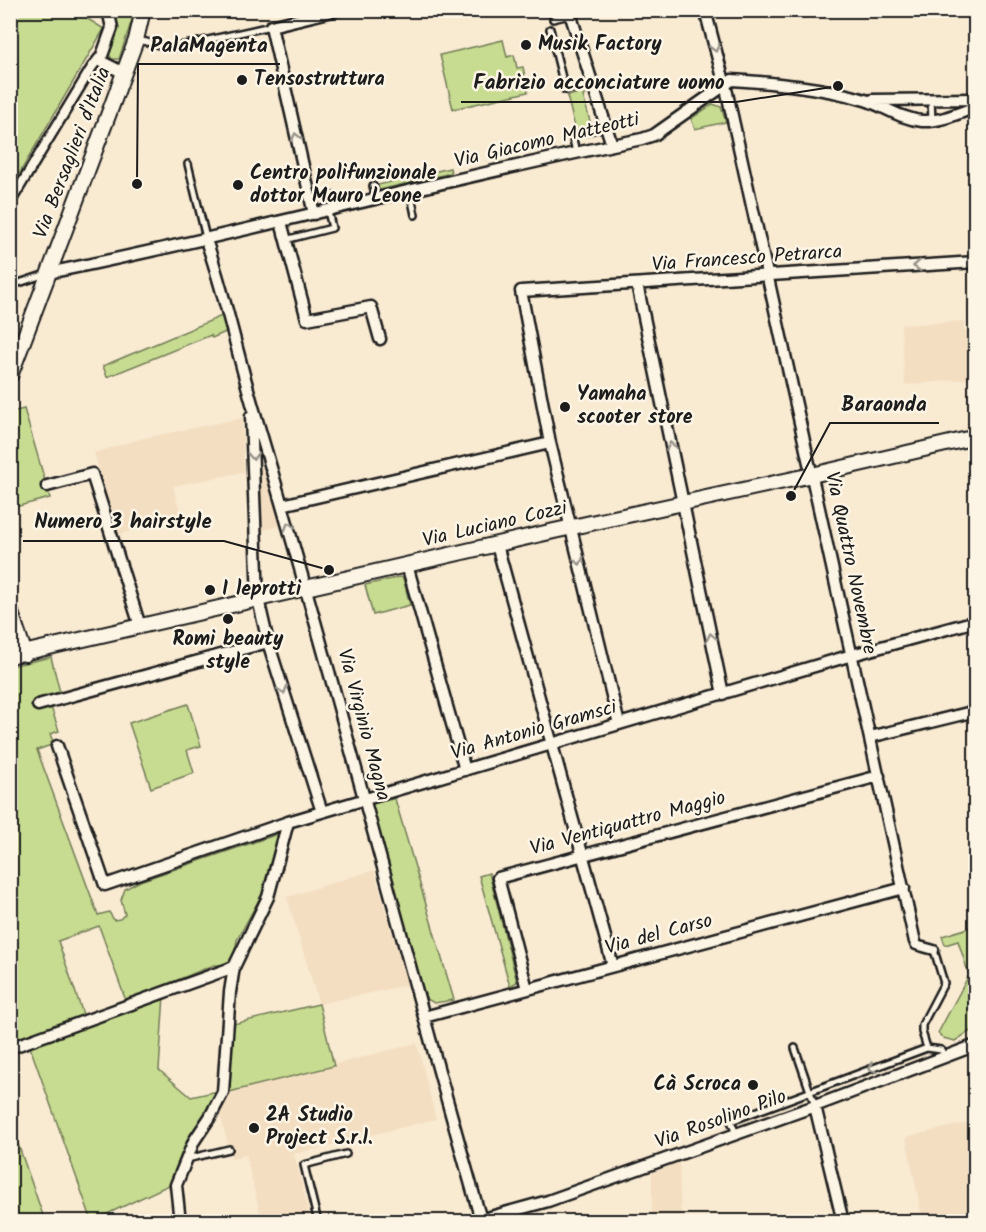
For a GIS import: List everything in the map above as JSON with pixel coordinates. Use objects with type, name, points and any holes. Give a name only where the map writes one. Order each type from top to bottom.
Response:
[{"type":"street","points":[[10,203],[99,58],[111,34],[108,10]]},
{"type":"street","name":"Via Bersaglieri d'Italia","points":[[10,376],[136,40],[143,10]]},
{"type":"street","points":[[314,214],[271,26],[292,26],[337,10]]},
{"type":"street","name":"Via Quattro Novembre","points":[[705,10],[726,86],[915,942]]},
{"type":"street","points":[[570,13],[612,145]]},
{"type":"street","points":[[99,58],[104,64],[124,73]]},
{"type":"street","points":[[726,86],[732,80],[816,89],[866,100],[909,119],[932,120],[975,107]]},
{"type":"street","name":"Via Giacomo Matteotti","points":[[48,273],[206,240],[654,135],[726,86]]},
{"type":"street","points":[[866,100],[975,99]]},
{"type":"street","points":[[280,222],[307,319],[371,307],[380,339]]},
{"type":"street","name":"Via Virginio Magna","points":[[206,240],[225,296],[250,398],[307,588],[479,1221]]},
{"type":"street","name":"Via Francesco Petrarca","points":[[550,443],[520,291],[975,262]]},
{"type":"street","points":[[637,284],[723,694]]},
{"type":"street","points":[[250,398],[258,599],[268,642],[322,812]]},
{"type":"street","name":"Via Luciano Cozzi","points":[[18,655],[571,527],[975,437]]},
{"type":"street","points":[[282,505],[550,443],[619,724]]},
{"type":"street","points":[[47,486],[92,474],[140,626]]},
{"type":"street","points":[[496,545],[613,966]]},
{"type":"street","points":[[407,565],[465,770]]},
{"type":"street","points":[[10,610],[18,655]]},
{"type":"street","name":"Via Antonio Gramsci","points":[[57,746],[105,885],[288,822],[852,655],[975,621]]},
{"type":"street","points":[[38,705],[268,642]]},
{"type":"street","points":[[870,737],[975,711]]},
{"type":"street","name":"Via Ventiquattro Maggio","points":[[527,989],[498,878],[879,776]]},
{"type":"street","points":[[180,1221],[176,1185],[194,1141],[223,1092],[234,967],[268,897],[288,822]]},
{"type":"street","name":"Via del Carso","points":[[424,1017],[904,888]]},
{"type":"street","points":[[915,942],[916,945],[934,950]]},
{"type":"street","points":[[10,1048],[234,967]]},
{"type":"street","name":"Via Rosolino Pilo","points":[[479,1221],[548,1201],[815,1106],[975,1045]]},
{"type":"street","points":[[815,1106],[843,1221]]},
{"type":"lane","points":[[553,19],[570,13]]},
{"type":"lane","points":[[136,40],[172,48],[271,26]]},
{"type":"lane","points":[[550,29],[565,90],[593,84]]},
{"type":"lane","points":[[931,99],[932,120]]},
{"type":"lane","points":[[576,152],[572,135],[606,127]]},
{"type":"lane","points":[[188,164],[206,240]]},
{"type":"lane","points":[[373,186],[376,199]]},
{"type":"lane","points":[[410,191],[415,215]]},
{"type":"lane","points":[[285,240],[332,228],[333,195]]},
{"type":"lane","points":[[10,286],[48,273]]},
{"type":"lane","points":[[927,1048],[922,1025],[944,983],[934,950]]},
{"type":"lane","points":[[795,1048],[815,1106]]},
{"type":"lane","points":[[736,1134],[731,1121],[927,1048],[940,1050],[948,1056]]},
{"type":"lane","points":[[186,1159],[229,1149]]},
{"type":"lane","points":[[318,1221],[304,1165],[346,1154]]},
{"type":"shaded area","points":[[964,321],[964,331],[975,330],[975,378],[905,385],[901,325]]},
{"type":"shaded area","points":[[242,418],[244,472],[173,486],[182,519],[119,534],[94,453],[140,439]]},
{"type":"shaded area","points":[[266,466],[281,525],[261,531],[259,467]]},
{"type":"shaded area","points":[[374,870],[407,985],[319,1004],[287,897]]},
{"type":"shaded area","points":[[417,1043],[436,1119],[294,1154],[311,1221],[262,1222],[246,1155],[232,1159],[220,1114],[229,1092]]},
{"type":"shaded area","points":[[975,1121],[975,1221],[923,1221],[906,1137]]},
{"type":"shaded area","points":[[679,1162],[681,1221],[652,1221],[652,1173]]},
{"type":"green space","points":[[11,10],[75,11],[104,29],[11,188]]},
{"type":"green space","points":[[115,11],[135,11],[119,59],[112,59],[107,52],[116,31]]},
{"type":"green space","points":[[503,40],[507,57],[514,55],[517,68],[523,67],[528,92],[453,109],[440,55]]},
{"type":"green space","points":[[589,91],[583,96],[591,125],[600,125],[576,131],[567,96]]},
{"type":"green space","points":[[713,104],[721,107],[726,122],[695,129],[691,119]]},
{"type":"green space","points":[[450,168],[451,173],[379,190],[378,185]]},
{"type":"green space","points":[[224,315],[228,331],[212,338],[211,335],[107,377],[103,366]]},
{"type":"green space","points":[[24,409],[50,498],[11,508],[11,412]]},
{"type":"green space","points":[[403,578],[410,605],[373,615],[365,585]]},
{"type":"green space","points":[[51,657],[61,696],[49,701],[59,731],[50,734],[54,744],[37,750],[98,915],[109,912],[114,920],[120,919],[125,914],[121,900],[125,889],[140,881],[281,833],[263,892],[237,940],[232,965],[214,965],[126,1001],[99,926],[58,941],[84,1017],[11,1044],[11,666]]},
{"type":"green space","points":[[188,704],[201,746],[187,750],[194,773],[151,788],[129,723]]},
{"type":"green space","points":[[395,799],[454,1000],[434,1003],[424,994],[370,809],[372,804]]},
{"type":"green space","points":[[489,873],[517,982],[510,986],[479,876]]},
{"type":"green space","points":[[975,926],[975,1028],[955,1041],[943,1038],[938,1033],[969,975],[958,941],[945,945],[942,936]]},
{"type":"green space","points":[[164,995],[159,1070],[191,1097],[218,1091],[206,1116],[182,1152],[169,1185],[92,1221],[30,1047]]},
{"type":"green space","points":[[319,1004],[334,1066],[229,1092],[233,1024]]},
{"type":"green space","points":[[11,1124],[45,1221],[11,1221]]},
{"type":"place","name":"Musik Factory","points":[[526,45]]},
{"type":"place","name":"Tensostruttura","points":[[242,80]]},
{"type":"place","name":"Fabrizio acconciature uomo","points":[[838,86]]},
{"type":"place","name":"PalaMagenta","points":[[137,184]]},
{"type":"place","name":"Centro polifunzionale dottor Mauro Leone","points":[[238,185]]},
{"type":"place","name":"Yamaha scooter store","points":[[565,407]]},
{"type":"place","name":"Baraonda","points":[[791,496]]},
{"type":"place","name":"Numero 3 hairstyle","points":[[329,570]]},
{"type":"place","name":"I leprotti","points":[[210,590]]},
{"type":"place","name":"Romi beauty style","points":[[228,619]]},
{"type":"place","name":"Cà Scroca","points":[[753,1085]]},
{"type":"place","name":"2A Studio Project S.r.l.","points":[[254,1128]]}]
